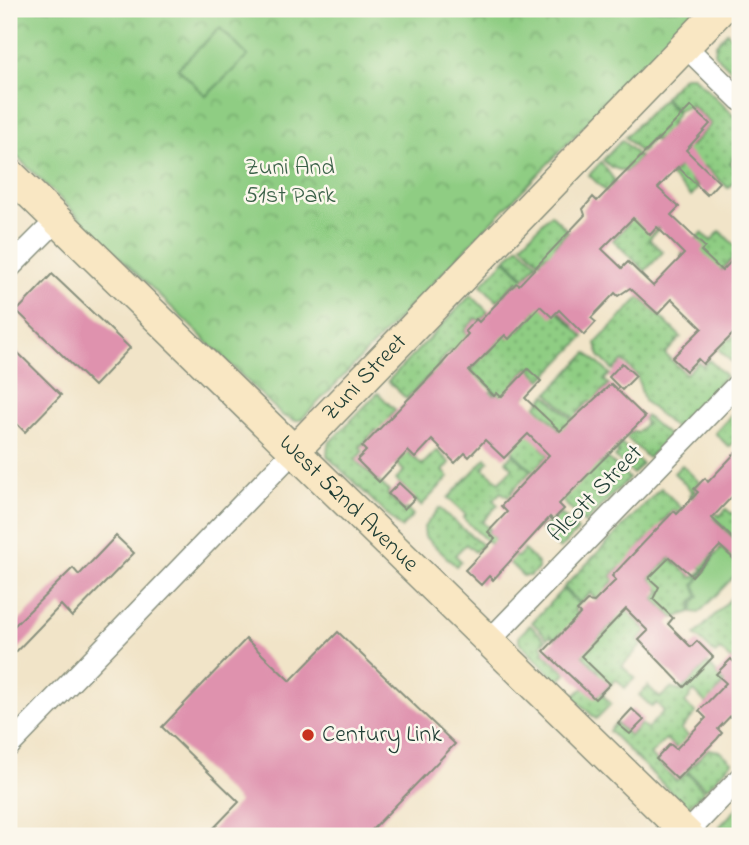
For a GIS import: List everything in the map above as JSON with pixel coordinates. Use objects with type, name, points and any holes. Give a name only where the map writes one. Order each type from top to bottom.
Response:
[{"type":"street","name":"Zuni Street","points":[[9,746],[721,9]]},
{"type":"street","points":[[685,46],[740,100]]},
{"type":"street","name":"West 52nd Avenue","points":[[9,173],[688,835]]},
{"type":"street","points":[[9,268],[57,220]]},
{"type":"street","name":"Alcott Street","points":[[489,641],[740,382]]},
{"type":"street","points":[[688,835],[740,778]]},
{"type":"green space","name":"Zuni And 51st Park","points":[[9,9],[697,9],[302,419],[296,421],[283,416],[9,149]]},
{"type":"green space","points":[[220,28],[248,56],[206,96],[178,68]]},
{"type":"green space","points":[[727,32],[740,45],[736,52],[740,61],[740,79],[715,54],[716,44]]},
{"type":"green space","points":[[684,76],[693,76],[740,121],[740,153],[730,163],[737,170],[740,167],[740,175],[728,188],[705,166],[691,180],[698,188],[691,196],[670,176],[682,163],[658,139],[655,141],[652,138],[641,153],[625,137],[663,99],[677,113],[670,126],[691,146],[711,124],[691,105],[678,111],[664,97]]},
{"type":"green space","points":[[622,140],[640,158],[626,172],[611,167],[603,160]]},
{"type":"green space","points":[[601,162],[615,181],[611,185],[658,229],[649,239],[663,252],[645,271],[613,240],[628,224],[617,202],[589,175]]},
{"type":"green space","points":[[551,214],[568,231],[555,245],[583,272],[552,254],[545,255],[539,261],[522,244]]},
{"type":"green space","points":[[720,231],[740,251],[740,257],[737,254],[719,273],[722,289],[740,307],[740,312],[681,255],[702,233],[711,241]]},
{"type":"green space","points":[[519,246],[537,263],[527,275],[574,325],[506,259]]},
{"type":"green space","points":[[505,260],[584,337],[542,380],[529,367],[515,382],[527,395],[512,406],[471,371],[480,360],[469,349],[459,358],[451,350],[438,364],[480,403],[492,390],[495,393],[481,409],[426,418],[388,381],[471,295],[488,312],[480,321],[476,318],[464,331],[487,354],[512,324],[519,331],[533,317],[529,312],[539,302],[517,281],[497,301],[481,285]],"holes":[[[431,376],[428,416],[408,397]]]},
{"type":"green space","points":[[640,297],[681,337],[665,354],[686,374],[698,362],[703,366],[709,360],[726,376],[676,429],[644,401],[637,375],[623,361],[613,370],[599,356],[596,343]]},
{"type":"green space","points":[[737,333],[740,336],[740,362],[736,366],[713,344],[723,334],[730,340]]},
{"type":"green space","points":[[587,353],[610,374],[604,380],[609,384],[596,398],[630,434],[633,431],[637,433],[646,423],[643,419],[646,416],[669,436],[648,458],[589,401],[578,413],[589,423],[584,428],[548,393]]},
{"type":"green space","points":[[378,393],[395,410],[390,416],[394,420],[381,434],[376,430],[360,447],[363,451],[355,460],[389,491],[387,494],[404,511],[407,509],[413,515],[401,528],[327,456],[328,444]]},
{"type":"green space","points":[[546,395],[583,430],[581,445],[601,464],[607,458],[629,478],[585,523],[502,441],[520,422],[543,444],[541,447],[549,455],[539,465],[566,496],[554,435],[559,428],[536,406]]},
{"type":"green space","points":[[738,408],[740,437],[729,447],[715,433]]},
{"type":"green space","points":[[386,431],[422,465],[437,450],[450,463],[443,471],[449,477],[421,506],[396,480],[404,471],[393,460]]},
{"type":"green space","points":[[621,443],[642,464],[633,474],[615,457],[619,453],[615,450]]},
{"type":"green space","points":[[513,454],[531,471],[511,492],[542,527],[561,514],[578,530],[560,549],[515,502],[501,492],[493,500],[498,505],[482,522],[490,529],[488,532],[513,556],[518,557],[524,550],[538,563],[538,569],[530,576],[523,576],[463,518],[466,515],[448,498],[486,458],[489,461],[483,468],[499,482],[513,468],[506,461]]},
{"type":"green space","points":[[682,465],[700,483],[694,489],[697,493],[695,496],[720,516],[726,509],[732,514],[740,506],[740,544],[690,495],[693,492],[674,473]]},
{"type":"green space","points":[[661,488],[696,522],[680,511],[677,513],[673,510],[663,521],[700,538],[714,553],[694,585],[698,596],[692,602],[691,612],[673,618],[654,599],[661,592],[650,578],[670,558],[693,578],[703,570],[698,565],[646,539],[622,571],[619,568],[611,576],[614,580],[607,588],[647,631],[638,640],[642,645],[622,666],[635,678],[625,688],[616,679],[608,688],[596,676],[599,672],[560,634],[555,639],[551,635],[548,638],[532,622],[563,589],[579,604],[574,610],[578,614],[576,617],[598,638],[615,621],[612,614],[590,593],[580,603],[564,587]]},
{"type":"green space","points":[[439,508],[482,545],[475,552],[466,544],[455,555],[461,561],[456,566],[425,537],[424,527]]},
{"type":"green space","points":[[721,547],[740,566],[740,570],[699,613],[692,612],[694,602],[699,596],[695,585]]},
{"type":"green space","points":[[740,589],[740,667],[720,650],[715,654],[695,635]]},
{"type":"green space","points":[[530,625],[546,640],[541,645],[545,649],[543,652],[566,674],[558,682],[519,642],[519,636]]},
{"type":"green space","points":[[708,663],[724,683],[715,694],[734,713],[738,710],[740,717],[735,717],[714,697],[707,704],[694,691],[685,703],[696,713],[681,729],[704,752],[692,764],[666,739],[650,755],[676,781],[687,773],[704,791],[687,808],[609,731],[616,723],[630,736],[641,724],[647,729],[664,711],[656,703],[652,707],[639,695],[648,686],[660,698],[671,688],[680,691]]},
{"type":"green space","points":[[595,678],[607,689],[602,694],[611,704],[596,719],[573,697]]},
{"type":"green space","points":[[708,749],[720,751],[732,762],[706,789],[687,771]]},
{"type":"green space","points":[[740,805],[740,836],[719,836],[720,826]]},
{"type":"building","points":[[691,106],[710,124],[686,150],[719,182],[707,195],[678,167],[658,188],[679,207],[671,215],[705,247],[701,251],[722,271],[740,252],[740,327],[703,364],[698,359],[686,371],[672,358],[702,328],[672,299],[658,314],[630,288],[618,296],[615,293],[591,318],[596,322],[584,335],[559,310],[552,317],[540,306],[509,339],[505,335],[469,371],[494,396],[497,393],[501,397],[528,369],[541,381],[525,398],[560,431],[611,384],[645,417],[559,504],[564,509],[553,520],[550,517],[493,580],[489,576],[481,585],[465,570],[495,539],[488,532],[507,512],[501,506],[549,455],[528,434],[504,458],[485,440],[469,457],[465,453],[455,463],[432,440],[415,458],[408,451],[379,482],[357,460],[366,451],[362,447],[441,365],[468,334],[465,331],[476,319],[479,322],[516,283],[519,285],[585,215],[583,209],[593,197],[597,201]],"holes":[[[633,218],[650,235],[657,227],[684,254],[653,286],[628,262],[622,268],[602,249]]]},
{"type":"building","points":[[52,274],[130,348],[94,386],[17,311]]},
{"type":"building","points":[[9,344],[61,395],[25,432],[9,416]]},
{"type":"building","points":[[622,363],[636,376],[622,390],[609,377]]},
{"type":"building","points":[[740,448],[740,488],[712,518],[740,546],[740,565],[720,546],[692,576],[670,557],[649,578],[659,587],[653,599],[673,618],[668,624],[691,647],[697,641],[713,657],[684,687],[639,640],[648,631],[626,609],[581,656],[610,684],[595,699],[544,651],[580,614],[577,611],[587,601],[594,602],[616,580],[612,576],[674,511],[677,514],[698,492],[694,489],[705,478],[708,482]]},
{"type":"building","points":[[399,483],[415,498],[404,509],[388,494]]},
{"type":"building","points":[[116,536],[134,553],[72,617],[61,605],[9,659],[9,631],[73,568],[79,575]]},
{"type":"building","name":"Century Link","points":[[338,632],[455,744],[366,836],[206,836],[239,802],[162,727],[246,639],[290,681]]},
{"type":"building","points":[[731,659],[740,668],[740,706],[718,729],[722,733],[717,739],[677,779],[656,759],[670,744],[676,749],[706,718],[699,711],[726,683],[716,674]]},
{"type":"building","points":[[632,709],[644,720],[630,734],[618,724]]},
{"type":"place","name":"Century Link","points":[[308,735]]}]
